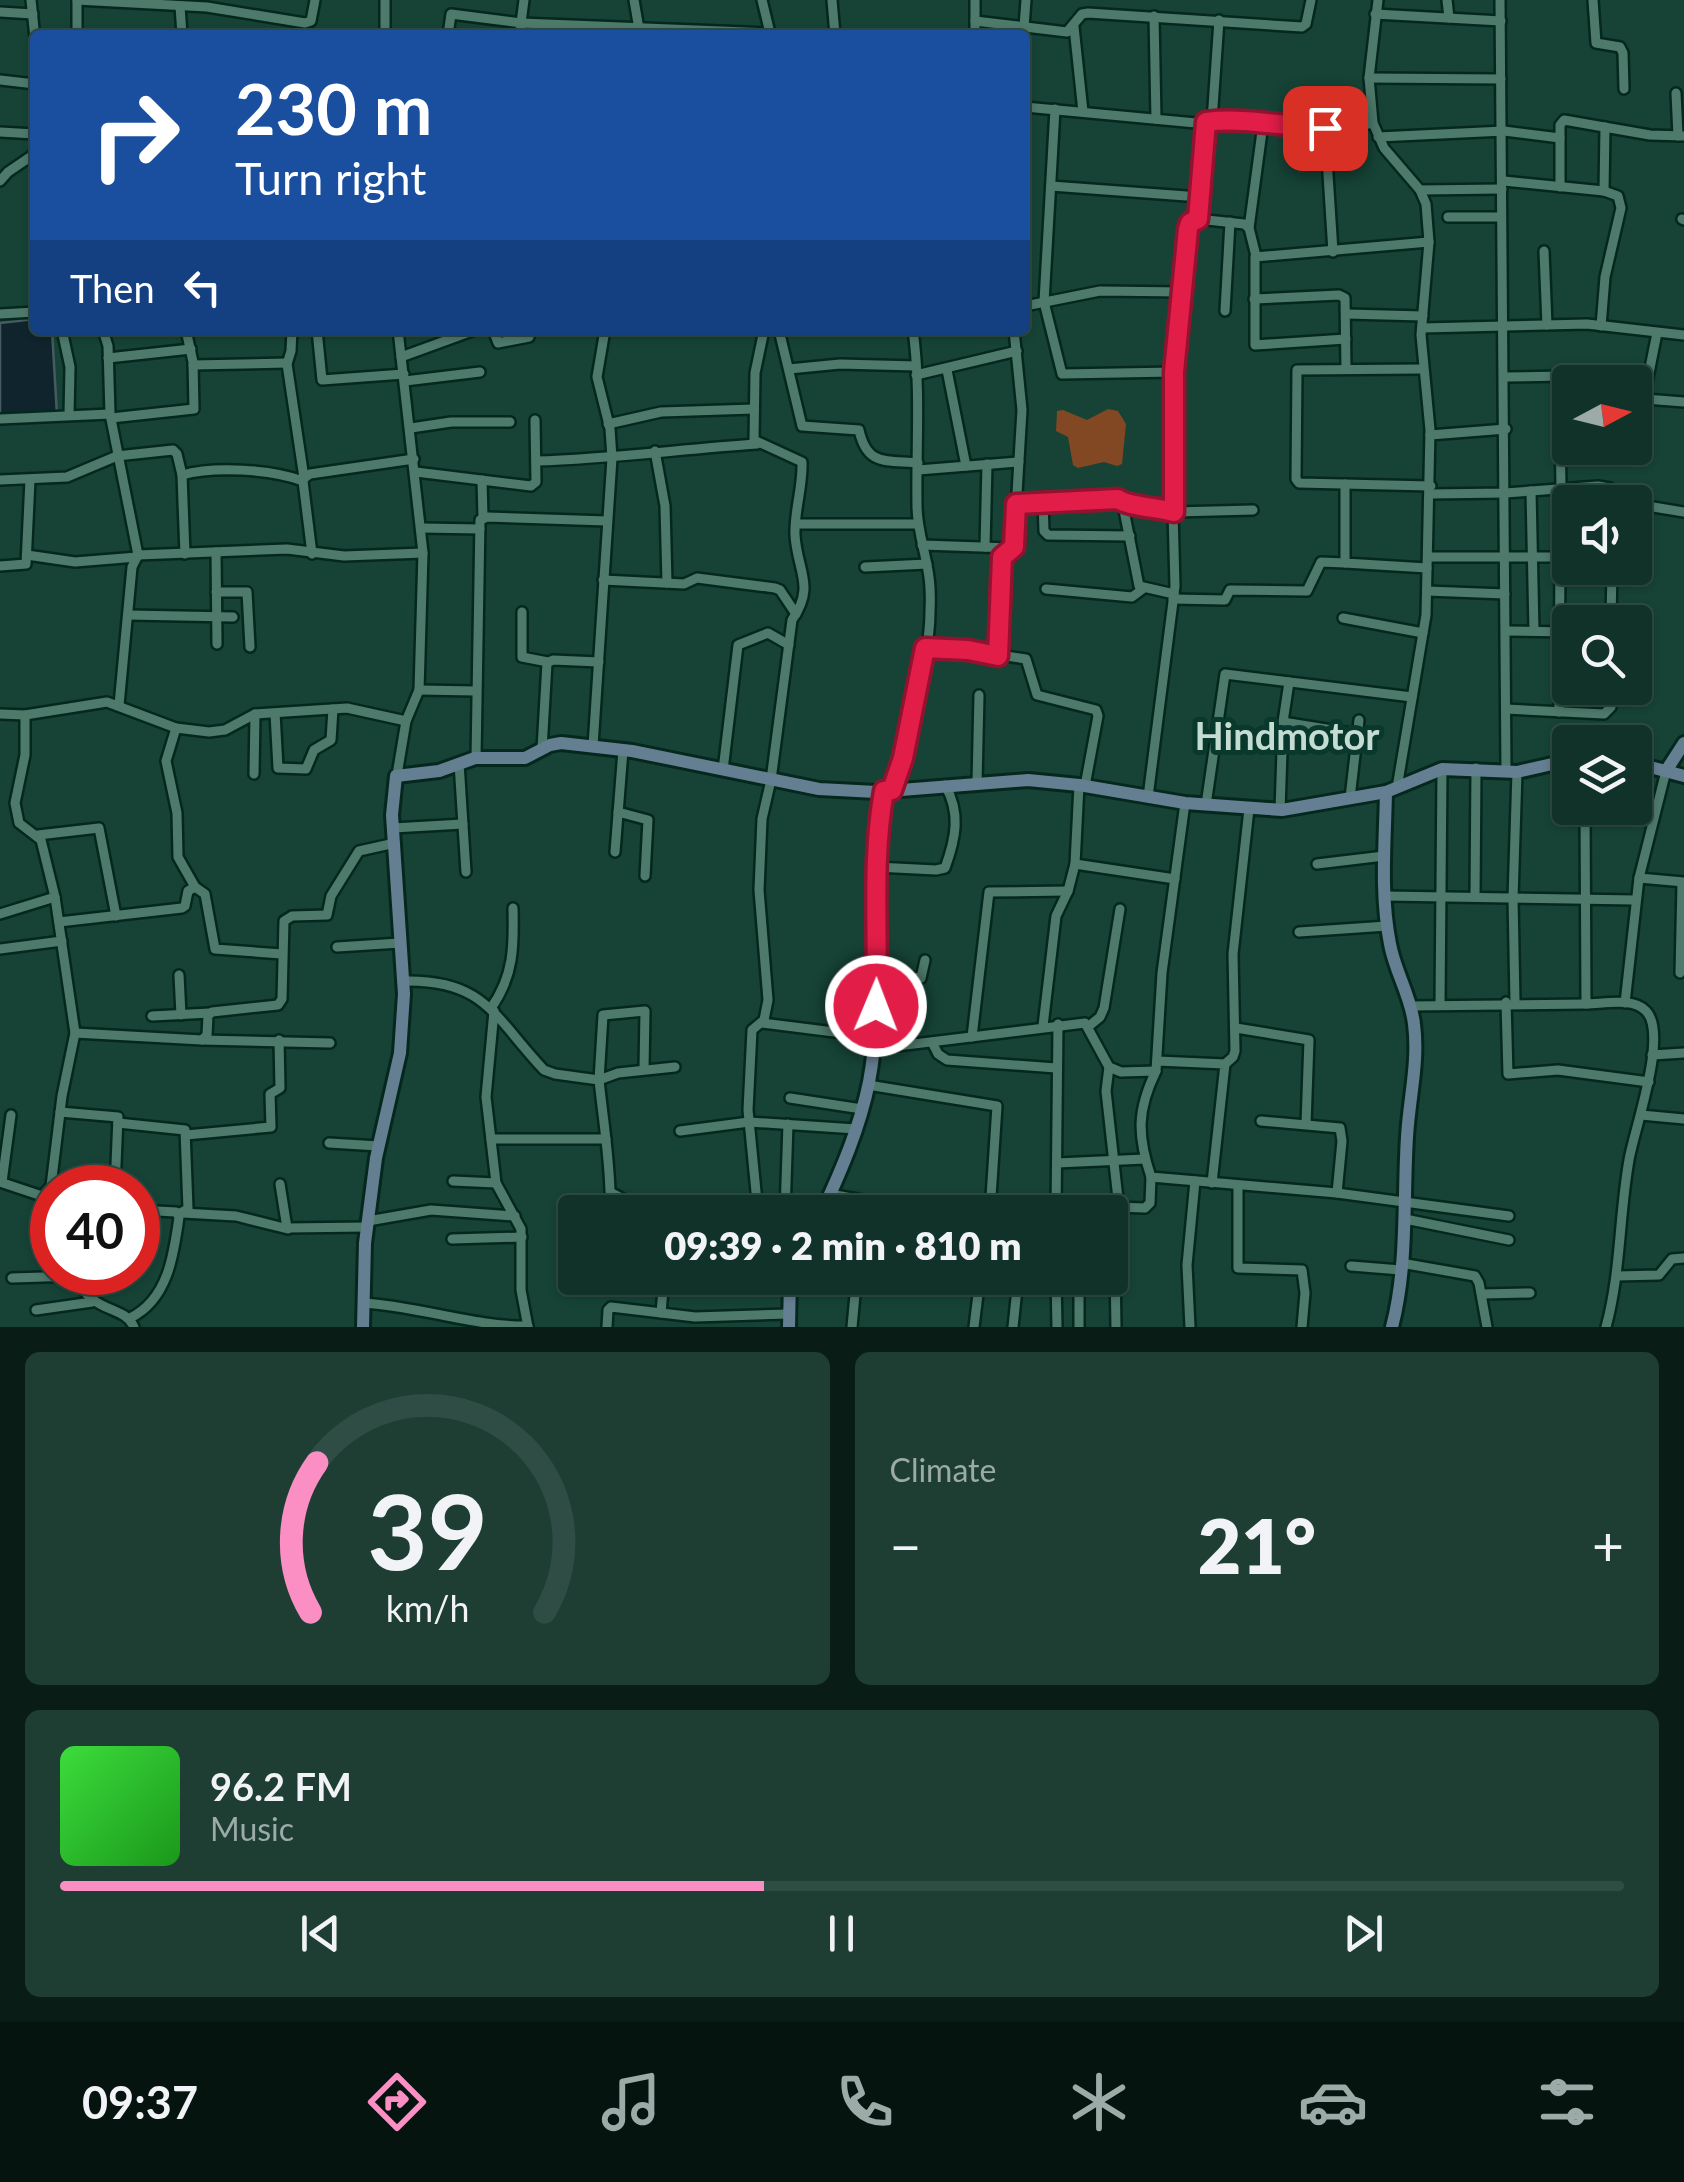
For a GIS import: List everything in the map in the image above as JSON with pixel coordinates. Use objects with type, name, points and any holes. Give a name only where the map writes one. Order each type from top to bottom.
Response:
[{"type":"street","points":[[31,0],[34,30]]},
{"type":"street","points":[[77,30],[77,0],[180,6],[305,23],[310,20],[315,0]]},
{"type":"street","points":[[259,0],[259,16]]},
{"type":"street","points":[[385,0],[385,30]]},
{"type":"street","points":[[520,30],[524,0]]},
{"type":"street","points":[[634,0],[639,29]]},
{"type":"street","points":[[762,0],[769,30]]},
{"type":"street","points":[[832,0],[834,30]]},
{"type":"street","points":[[975,0],[975,30]]},
{"type":"street","points":[[1024,27],[1026,0]]},
{"type":"street","points":[[1128,0],[1128,15]]},
{"type":"street","points":[[975,22],[1067,32],[1084,13],[1302,27],[1312,0]]},
{"type":"street","points":[[1378,0],[1369,78],[1373,123],[1378,138],[1420,190],[1427,208],[1429,242],[1422,328],[1422,369],[1430,435],[1427,591],[1412,697],[1391,790],[1384,856],[1387,926],[1394,960],[1411,1006],[1416,1058],[1407,1138],[1401,1266],[1392,1327]]},
{"type":"street","points":[[1447,0],[1448,18]]},
{"type":"street","points":[[1500,0],[1506,709],[1512,771],[1513,898],[1508,1074],[1558,1070],[1649,1082]]},
{"type":"street","points":[[1592,0],[1596,43],[1620,47],[1624,53],[1624,88]]},
{"type":"street","points":[[180,6],[182,30]]},
{"type":"street","points":[[0,12],[32,14]]},
{"type":"street","points":[[449,30],[451,14],[521,23],[653,30]]},
{"type":"street","points":[[1375,14],[1501,21]]},
{"type":"street","points":[[1154,16],[1156,119]]},
{"type":"street","points":[[1198,219],[1219,20]]},
{"type":"street","points":[[304,30],[305,23]]},
{"type":"street","points":[[1074,27],[1084,112]]},
{"type":"street","points":[[1369,78],[1501,79]]},
{"type":"street","points":[[0,80],[30,83]]},
{"type":"street","points":[[1560,186],[1560,125],[1564,120],[1681,136],[1676,93]]},
{"type":"street","points":[[1030,108],[1343,129],[1373,123]]},
{"type":"street","points":[[1055,110],[1044,302],[1060,369],[1064,375],[1174,372]]},
{"type":"street","points":[[1263,124],[1249,228],[1256,256],[1254,343],[1257,347],[1346,339]]},
{"type":"street","points":[[1604,191],[1605,126]]},
{"type":"street","points":[[1325,128],[1332,252]]},
{"type":"street","points":[[1378,138],[1504,131],[1560,138]]},
{"type":"street","points":[[0,132],[30,134]]},
{"type":"street","points":[[0,182],[30,158]]},
{"type":"street","points":[[1051,186],[1200,197]]},
{"type":"street","points":[[1420,190],[1560,186],[1618,196],[1621,208],[1605,277],[1601,326]]},
{"type":"street","points":[[1448,217],[1501,216]]},
{"type":"street","points":[[1148,797],[1173,596],[1174,372],[1188,229],[1198,219],[1244,224],[1249,228]]},
{"type":"street","points":[[1225,310],[1230,222]]},
{"type":"street","points":[[1256,256],[1429,242]]},
{"type":"street","points":[[1544,251],[1547,325]]},
{"type":"street","points":[[1030,305],[1100,291],[1183,292]]},
{"type":"street","points":[[1254,299],[1346,298],[1346,369]]},
{"type":"street","points":[[0,314],[30,312]]},
{"type":"street","points":[[1346,314],[1423,316]]},
{"type":"street","points":[[1422,328],[1601,326],[1684,334]]},
{"type":"street","points":[[1648,365],[1656,332]]},
{"type":"street","points":[[63,335],[70,368],[69,415]]},
{"type":"street","points":[[104,335],[110,416],[138,556],[132,567],[119,705]]},
{"type":"street","points":[[0,419],[193,410],[194,365],[187,335]]},
{"type":"street","points":[[292,335],[287,362],[312,554]]},
{"type":"street","points":[[318,335],[322,380],[480,372]]},
{"type":"street","points":[[363,1327],[367,1224],[400,1053],[403,981],[393,828],[394,778],[406,721],[419,690],[422,528],[399,335]]},
{"type":"street","points":[[401,357],[461,335]]},
{"type":"street","points":[[495,335],[499,343],[529,337]]},
{"type":"street","points":[[593,746],[612,458],[597,370],[605,335]]},
{"type":"street","points":[[757,444],[754,373],[763,335]]},
{"type":"street","points":[[781,335],[805,428],[858,430],[862,447],[874,458],[918,467],[1019,462]]},
{"type":"street","points":[[835,1195],[830,1194],[868,1086],[877,974],[876,868],[888,791],[903,758],[930,612],[927,564],[918,524],[913,335]]},
{"type":"street","points":[[998,656],[1002,557],[1013,548],[1022,410],[1015,335]]},
{"type":"street","points":[[108,358],[190,349]]},
{"type":"street","points":[[789,369],[840,364],[947,370],[1017,351]]},
{"type":"street","points":[[194,365],[287,362]]},
{"type":"street","points":[[1422,369],[1300,369],[1296,373],[1296,481],[1505,494],[1552,490]]},
{"type":"street","points":[[947,370],[966,466]]},
{"type":"street","points":[[1504,377],[1552,376]]},
{"type":"street","points":[[1652,395],[1684,402]]},
{"type":"street","points":[[608,424],[661,412],[754,409]]},
{"type":"street","points":[[416,472],[531,486],[536,482],[535,420]]},
{"type":"street","points":[[411,428],[451,422],[510,422]]},
{"type":"street","points":[[1430,435],[1506,429]]},
{"type":"street","points":[[536,461],[757,444],[802,462],[795,534],[805,589],[803,605],[792,620],[771,780],[762,819],[759,890],[768,1000],[767,1015],[752,1030],[748,1122],[756,1195]]},
{"type":"street","points":[[0,480],[67,477],[117,456],[174,450],[182,475],[185,554]]},
{"type":"street","points":[[655,451],[665,506],[667,582]]},
{"type":"street","points":[[182,475],[254,471],[303,479],[312,473],[414,459]]},
{"type":"street","points":[[985,548],[987,464]]},
{"type":"street","points":[[0,566],[25,566],[30,480]]},
{"type":"street","points":[[476,758],[482,480]]},
{"type":"street","points":[[1345,484],[1345,563]]},
{"type":"street","points":[[1531,492],[1534,631]]},
{"type":"street","points":[[1016,504],[1118,499],[1174,512],[1253,510]]},
{"type":"street","points":[[1043,502],[1044,530],[1048,535],[1130,536]]},
{"type":"street","points":[[1124,503],[1138,582],[1144,588],[1173,596],[1224,600],[1230,590],[1307,590],[1320,562],[1428,563],[1552,557]]},
{"type":"street","points":[[1652,507],[1684,512]]},
{"type":"street","points":[[483,517],[607,521]]},
{"type":"street","points":[[796,524],[918,524]]},
{"type":"street","points":[[422,528],[480,530]]},
{"type":"street","points":[[922,544],[1013,548]]},
{"type":"street","points":[[27,555],[75,562],[287,549],[312,554],[423,554]]},
{"type":"street","points":[[216,552],[217,644]]},
{"type":"street","points":[[865,567],[927,564]]},
{"type":"street","points":[[602,580],[684,584],[698,578],[778,588],[796,614]]},
{"type":"street","points":[[1046,589],[1132,597],[1144,588]]},
{"type":"street","points":[[1427,591],[1506,594]]},
{"type":"street","points":[[216,592],[247,592],[250,647]]},
{"type":"street","points":[[522,612],[522,657],[548,662],[598,662]]},
{"type":"street","points":[[128,615],[233,617]]},
{"type":"street","points":[[1342,618],[1423,634]]},
{"type":"street","points":[[1506,630],[1552,632]]},
{"type":"street","points":[[723,770],[738,645],[768,633],[788,646]]},
{"type":"street","points":[[925,648],[968,650],[1028,661],[1037,695],[1096,710],[1098,716],[1082,786],[1075,864],[1056,916],[1043,1026]]},
{"type":"street","points":[[542,749],[548,662]]},
{"type":"street","points":[[1206,805],[1226,674],[1412,697]]},
{"type":"street","points":[[1280,810],[1283,722],[1289,682]]},
{"type":"street","points":[[419,690],[476,691]]},
{"type":"street","points":[[977,782],[980,695]]},
{"type":"street","points":[[0,714],[25,716],[93,703],[119,705],[176,728],[208,732],[225,730],[255,714],[332,708],[406,721]]},
{"type":"street","points":[[1559,705],[1559,712]]},
{"type":"street","points":[[1506,709],[1608,713],[1609,705]]},
{"type":"street","points":[[275,713],[278,768],[306,769],[315,749],[330,740],[332,708]]},
{"type":"street","points":[[254,774],[255,714]]},
{"type":"street","points":[[25,716],[25,754],[15,804],[19,823],[38,835],[99,828],[116,916]]},
{"type":"street","points":[[1350,798],[1359,720]]},
{"type":"street","points":[[1283,722],[1357,734]]},
{"type":"street","points":[[176,728],[166,761],[177,813],[178,860],[194,887],[205,894],[216,951],[282,954]]},
{"type":"street","points":[[397,775],[439,771],[476,758],[525,758],[561,743],[624,750],[819,789],[888,791],[1028,780],[1185,804],[1280,810],[1391,790],[1442,769],[1512,771],[1552,763]]},
{"type":"street","points":[[1625,1003],[1639,878],[1666,771],[1684,743]]},
{"type":"street","points":[[615,852],[624,750]]},
{"type":"street","points":[[459,763],[466,872]]},
{"type":"street","points":[[1476,768],[1476,897]]},
{"type":"street","points":[[1652,768],[1684,776]]},
{"type":"street","points":[[1440,1004],[1442,769]]},
{"type":"street","points":[[876,868],[945,868],[956,804],[945,785]]},
{"type":"street","points":[[1128,1208],[1148,1207],[1151,1176],[1145,1159],[1140,1108],[1156,1066],[1162,973],[1185,804]]},
{"type":"street","points":[[1212,1183],[1225,1064],[1234,1055],[1233,954],[1249,809]]},
{"type":"street","points":[[618,812],[648,820],[645,876]]},
{"type":"street","points":[[393,828],[463,824]]},
{"type":"street","points":[[1585,825],[1586,1004]]},
{"type":"street","points":[[38,835],[56,897],[75,1033],[54,1165]]},
{"type":"street","points":[[152,1016],[278,1005],[282,999],[286,918],[327,915],[331,896],[359,851],[394,844]]},
{"type":"street","points":[[1317,864],[1384,856]]},
{"type":"street","points":[[1075,864],[1175,879]]},
{"type":"street","points":[[1639,878],[1683,882],[1680,974]]},
{"type":"street","points":[[59,922],[182,908],[186,906],[188,891],[194,887]]},
{"type":"street","points":[[972,1037],[989,892],[1068,891]]},
{"type":"street","points":[[1385,896],[1636,900]]},
{"type":"street","points":[[0,914],[56,897]]},
{"type":"street","points":[[363,1302],[528,1327],[522,1290],[522,1236],[496,1184],[485,1087],[493,1009],[512,965],[513,908]]},
{"type":"street","points":[[1089,1026],[1104,1008],[1120,909]]},
{"type":"street","points":[[1299,932],[1387,926]]},
{"type":"street","points":[[0,948],[62,941]]},
{"type":"street","points":[[337,947],[400,943]]},
{"type":"street","points":[[877,974],[921,978],[926,960]]},
{"type":"street","points":[[178,974],[181,1015]]},
{"type":"street","points":[[403,981],[433,980],[470,991],[493,1009],[544,1070],[555,1074],[599,1080],[618,1072],[674,1067]]},
{"type":"street","points":[[1411,1006],[1625,1003],[1641,1007],[1650,1018],[1649,1082],[1629,1160],[1617,1276],[1606,1327]]},
{"type":"street","points":[[616,1195],[610,1192],[610,1159],[599,1080],[605,1013],[645,1011],[644,1069]]},
{"type":"street","points":[[202,1040],[208,1035],[210,1013]]},
{"type":"street","points":[[762,1023],[874,1043],[932,1042],[1082,1022],[1089,1026],[1109,1067],[1121,1072],[1156,1066],[1225,1064]]},
{"type":"street","points":[[1056,1195],[1058,1024]]},
{"type":"street","points":[[1236,1028],[1309,1040],[1306,1124]]},
{"type":"street","points":[[75,1033],[330,1043]]},
{"type":"street","points":[[186,1135],[271,1127],[270,1094],[280,1088],[280,1040]]},
{"type":"street","points":[[932,1042],[938,1054],[947,1060],[1056,1068]]},
{"type":"street","points":[[1652,1054],[1684,1053]]},
{"type":"street","points":[[1109,1067],[1106,1091],[1117,1195]]},
{"type":"street","points":[[868,1086],[996,1106],[990,1195]]},
{"type":"street","points":[[790,1098],[862,1109]]},
{"type":"street","points":[[60,1112],[114,1114],[118,1123],[114,1165]]},
{"type":"street","points":[[11,1115],[1,1182],[30,1192]]},
{"type":"street","points":[[1641,1116],[1684,1119]]},
{"type":"street","points":[[1261,1120],[1342,1130],[1337,1193]]},
{"type":"street","points":[[680,1131],[748,1122],[856,1129]]},
{"type":"street","points":[[118,1123],[183,1129],[188,1209],[180,1213]]},
{"type":"street","points":[[786,1195],[788,1124]]},
{"type":"street","points":[[491,1138],[606,1139]]},
{"type":"street","points":[[329,1143],[379,1146]]},
{"type":"street","points":[[1057,1163],[1145,1159]]},
{"type":"street","points":[[1151,1176],[1406,1200],[1509,1216]]},
{"type":"street","points":[[453,1181],[496,1184]]},
{"type":"street","points":[[1190,1327],[1187,1265],[1195,1182]]},
{"type":"street","points":[[280,1184],[288,1229]]},
{"type":"street","points":[[1238,1185],[1238,1268],[1302,1270],[1302,1327]]},
{"type":"street","points":[[160,1212],[236,1216],[288,1229],[367,1224],[432,1210],[515,1216]]},
{"type":"street","points":[[88,1295],[92,1302],[132,1322],[151,1304],[170,1268],[180,1213]]},
{"type":"street","points":[[1404,1219],[1509,1240]]},
{"type":"street","points":[[452,1239],[522,1236]]},
{"type":"street","points":[[1617,1276],[1659,1275],[1672,1259],[1684,1258]]},
{"type":"street","points":[[1351,1266],[1401,1266],[1470,1274],[1477,1279],[1482,1294],[1487,1327]]},
{"type":"street","points":[[12,1278],[30,1277]]},
{"type":"street","points":[[1482,1294],[1530,1294]]},
{"type":"street","points":[[661,1312],[663,1295]]},
{"type":"street","points":[[607,1327],[610,1308],[729,1322],[789,1320],[790,1295]]},
{"type":"street","points":[[852,1327],[855,1295]]},
{"type":"street","points":[[974,1327],[978,1295]]},
{"type":"street","points":[[1013,1327],[1016,1295]]},
{"type":"street","points":[[1056,1295],[1057,1327]]},
{"type":"street","points":[[1078,1295],[1079,1327]]},
{"type":"street","points":[[1116,1327],[1117,1295]]},
{"type":"street","points":[[36,1310],[92,1302]]},
{"type":"shaded area","points":[[1108,409],[1118,411],[1126,424],[1122,464],[1104,462],[1078,468],[1073,465],[1068,437],[1056,431],[1057,411],[1087,420]]},
{"type":"water","points":[[30,320],[30,335],[52,335],[57,415],[0,418],[0,323]]},
{"type":"district","name":"Hindmotor","points":[[1287,735]]},
{"type":"route","points":[[876,1006],[874,910],[879,815],[884,791],[892,790],[903,758],[925,648],[998,656],[1002,557],[1014,547],[1016,504],[1118,499],[1174,512],[1174,372],[1188,229],[1198,219],[1206,122],[1231,119],[1325,128]]}]
